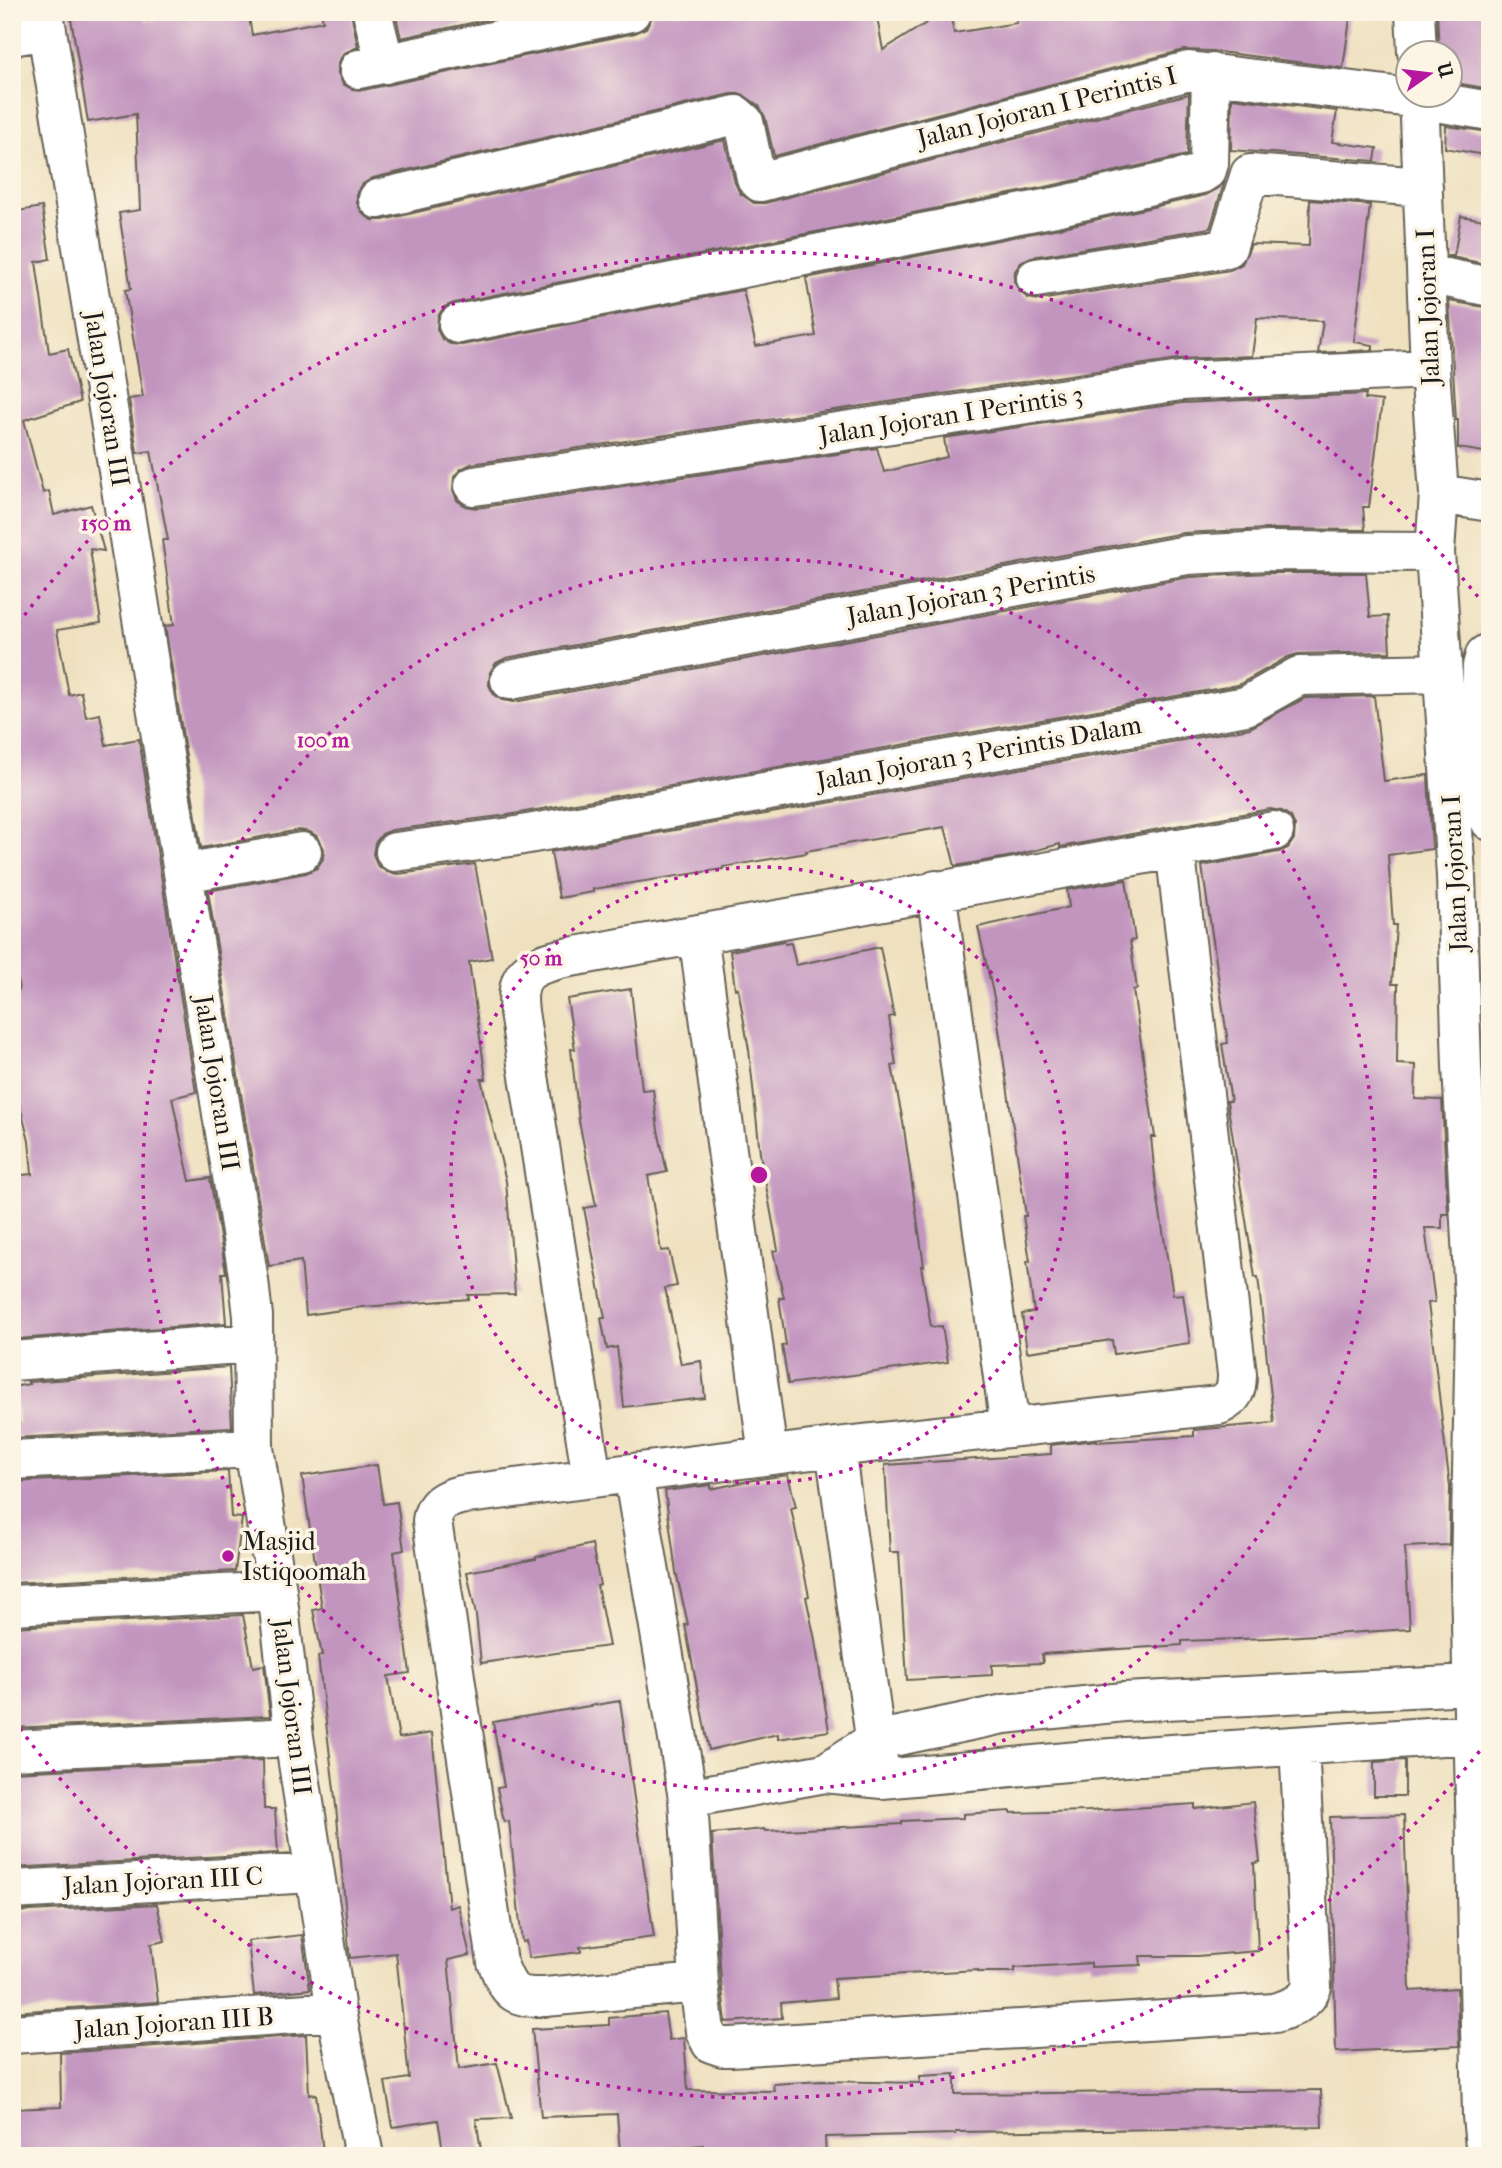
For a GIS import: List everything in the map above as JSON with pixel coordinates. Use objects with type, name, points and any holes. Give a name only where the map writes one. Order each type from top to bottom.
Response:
[{"type":"street","points":[[372,12],[372,66],[631,12]]},
{"type":"street","points":[[1415,12],[1416,38]]},
{"type":"street","name":"Jalan Jojoran III","points":[[34,26],[184,873],[249,1281],[254,1448],[277,1591],[294,1737],[314,1873],[336,2011],[364,2156]]},
{"type":"street","name":"Jalan Jojoran I Perintis I","points":[[378,199],[736,116],[744,122],[756,178],[762,181],[1180,72],[1211,73],[1394,94]]},
{"type":"street","points":[[458,324],[1055,207],[1201,174],[1207,170],[1209,163],[1211,73]]},
{"type":"street","name":"Jalan Jojoran I Perintis I","points":[[1464,106],[1490,111]]},
{"type":"street","name":"Jalan Jojoran I","points":[[1419,108],[1430,369],[1439,494],[1435,552],[1443,673],[1473,879],[1482,1320],[1480,1579],[1471,1685],[1473,1734],[1483,1779],[1485,2007],[1482,2116],[1486,2156]]},
{"type":"street","points":[[1036,278],[1227,248],[1251,174],[1423,187]]},
{"type":"street","points":[[1427,274],[1490,287]]},
{"type":"street","name":"Jalan Jojoran I Perintis 3","points":[[474,486],[1181,381],[1430,369]]},
{"type":"street","points":[[1439,494],[1490,502]]},
{"type":"street","name":"Jalan Jojoran 3 Perintis","points":[[510,680],[1187,555],[1281,551],[1435,552]]},
{"type":"street","points":[[1490,652],[1485,655],[1482,666],[1481,752],[1484,793],[1490,821]]},
{"type":"street","name":"Jalan Jojoran 3 Perintis Dalam","points":[[395,852],[511,837],[1246,706],[1299,676],[1443,673]]},
{"type":"street","points":[[592,1478],[519,1012],[519,990],[530,968],[541,963],[936,890],[1274,831]]},
{"type":"street","points":[[699,1983],[545,1997],[524,1997],[509,1989],[497,1962],[432,1521],[433,1512],[447,1498],[460,1495],[835,1447],[1219,1405],[1233,1396],[1237,1385],[1175,848]]},
{"type":"street","points":[[184,873],[302,852]]},
{"type":"street","points":[[936,890],[1010,1428]]},
{"type":"street","points":[[698,934],[768,1455]]},
{"type":"street","points":[[12,1361],[252,1343]]},
{"type":"street","points":[[835,1447],[874,1741],[882,1779]]},
{"type":"street","points":[[12,1460],[254,1448]]},
{"type":"street","points":[[633,1473],[688,1798],[699,1983],[708,2039],[715,2045],[723,2047],[1275,2013],[1294,2007],[1307,1998],[1312,1987],[1299,1746]]},
{"type":"street","points":[[12,1605],[277,1591]]},
{"type":"street","points":[[825,1773],[874,1741],[1004,1714],[1110,1703],[1471,1685]]},
{"type":"street","points":[[688,1798],[825,1773],[882,1779],[1111,1758],[1473,1734]]},
{"type":"street","points":[[12,1750],[294,1737]]},
{"type":"street","name":"Jalan Jojoran III C","points":[[12,1890],[314,1873]]},
{"type":"street","name":"Jalan Jojoran III B","points":[[12,2034],[336,2011]]},
{"type":"building","points":[[70,12],[144,12],[146,21],[212,12],[248,12],[252,35],[323,21],[321,12],[351,12],[358,47],[344,53],[338,63],[338,73],[343,84],[352,89],[363,90],[635,33],[646,28],[652,12],[876,12],[883,50],[944,12],[950,12],[954,33],[1017,23],[1015,12],[1351,12],[1343,68],[1212,51],[1184,50],[774,156],[765,117],[759,106],[742,94],[731,94],[373,178],[357,192],[357,203],[363,214],[372,220],[383,220],[725,140],[740,193],[754,203],[765,203],[1189,94],[1187,155],[1050,186],[454,303],[444,307],[438,316],[437,329],[442,339],[450,344],[462,345],[743,290],[756,346],[816,336],[806,278],[1059,228],[1206,195],[1219,188],[1225,180],[1210,228],[1032,257],[1022,261],[1015,271],[1014,281],[1019,291],[1028,298],[1039,300],[1230,270],[1242,264],[1251,244],[1309,246],[1310,200],[1370,205],[1354,342],[1373,345],[1373,350],[1318,353],[1323,321],[1257,318],[1252,356],[1178,359],[471,464],[461,469],[454,477],[453,490],[457,500],[465,506],[477,508],[877,448],[884,472],[947,457],[944,438],[1183,403],[1366,394],[1365,399],[1382,401],[1369,507],[1363,507],[1365,530],[1268,529],[1183,533],[506,658],[496,663],[490,672],[489,685],[494,695],[514,702],[1190,577],[1269,573],[1366,573],[1370,617],[1388,616],[1390,652],[1298,654],[1238,685],[508,815],[392,830],[382,834],[375,843],[373,854],[377,865],[387,872],[398,874],[475,864],[492,958],[469,962],[486,1079],[481,1079],[506,1181],[515,1294],[468,1295],[469,1299],[362,1307],[306,1315],[301,1261],[269,1266],[208,891],[306,873],[317,868],[323,859],[324,849],[318,837],[299,830],[201,848],[165,626],[174,625],[162,540],[168,540],[151,451],[137,453],[129,399],[143,397],[125,290],[131,289],[119,213],[140,210],[136,114],[88,122]]},
{"type":"building","points":[[395,12],[523,12],[401,38]]},
{"type":"building","points":[[1437,12],[1490,12],[1490,89],[1464,84],[1464,38],[1438,38]]},
{"type":"building","points":[[1232,98],[1337,111],[1332,142],[1377,148],[1375,161],[1231,150]]},
{"type":"building","points":[[1446,126],[1490,132],[1490,156],[1445,148]]},
{"type":"building","points":[[42,207],[50,259],[36,262],[49,353],[68,349],[80,402],[24,420],[43,493],[49,491],[54,515],[91,505],[104,551],[90,549],[101,623],[57,630],[69,695],[81,692],[86,717],[100,714],[106,745],[139,739],[196,1092],[172,1098],[190,1181],[210,1178],[226,1273],[222,1273],[226,1323],[18,1339],[12,1317],[12,1176],[32,1174],[29,1141],[12,1075],[12,991],[19,990],[12,943],[12,880],[19,879],[12,828],[12,212]]},
{"type":"building","points":[[1461,216],[1490,221],[1490,265],[1447,256],[1454,256]]},
{"type":"building","points":[[1449,301],[1490,308],[1490,453],[1458,448]]},
{"type":"building","points":[[1374,696],[1384,781],[1428,775],[1432,849],[1388,855],[1393,925],[1396,925],[1392,984],[1398,984],[1397,1064],[1416,1065],[1415,1099],[1442,1100],[1448,1214],[1442,1214],[1442,1228],[1425,1228],[1435,1302],[1428,1303],[1450,1487],[1449,1545],[1405,1547],[1410,1629],[1182,1641],[1182,1645],[1042,1654],[1043,1663],[992,1665],[992,1675],[907,1680],[899,1552],[890,1552],[885,1465],[1051,1454],[1051,1445],[1097,1440],[1194,1436],[1194,1430],[1274,1423],[1258,1277],[1255,1277],[1227,1101],[1231,1101],[1222,1044],[1228,1043],[1202,866],[1279,852],[1288,848],[1294,839],[1295,826],[1291,817],[1282,811],[1270,809],[1060,847],[1060,844],[1013,856],[955,866],[945,827],[806,851],[807,853],[723,869],[593,889],[593,892],[559,898],[551,852],[1250,728],[1305,698]]},
{"type":"building","points":[[1126,880],[1135,940],[1130,941],[1137,989],[1133,990],[1155,1137],[1151,1137],[1156,1187],[1173,1295],[1183,1294],[1190,1343],[1114,1354],[1112,1340],[1027,1352],[1022,1314],[1034,1312],[1023,1216],[1026,1216],[995,1002],[978,927],[1069,907],[1067,890]]},
{"type":"building","points":[[784,941],[785,944],[791,943],[796,965],[880,947],[894,1016],[889,1017],[896,1065],[892,1066],[924,1266],[921,1266],[931,1327],[942,1326],[948,1362],[788,1384],[779,1298],[784,1298],[773,1251],[778,1250],[760,1153],[749,1050],[738,988],[735,989],[730,951]]},
{"type":"building","points":[[631,989],[642,1090],[653,1089],[667,1172],[648,1176],[661,1251],[669,1250],[677,1286],[665,1288],[681,1364],[701,1361],[705,1398],[624,1407],[617,1347],[607,1349],[601,1318],[605,1318],[584,1208],[596,1206],[579,1121],[571,1049],[575,1049],[567,999]]},
{"type":"building","points":[[1486,1101],[1490,1101],[1490,1179]]},
{"type":"building","points":[[229,1367],[232,1427],[12,1438],[12,1425],[19,1424],[13,1387],[29,1384],[28,1382]]},
{"type":"building","points":[[377,1465],[383,1504],[397,1502],[404,1550],[394,1552],[410,1673],[388,1676],[399,1738],[432,1733],[449,1908],[458,1905],[470,1955],[448,1960],[459,2069],[497,2063],[511,2118],[476,2119],[482,2156],[444,2156],[438,2120],[393,2127],[385,2082],[409,2078],[396,1953],[350,1958],[318,1656],[322,1655],[313,1610],[322,1608],[302,1476]]},
{"type":"building","points":[[228,1471],[231,1517],[242,1518],[235,1571],[12,1583],[12,1482]]},
{"type":"building","points":[[788,1475],[796,1507],[791,1508],[809,1596],[806,1597],[829,1731],[778,1739],[778,1734],[709,1750],[685,1625],[688,1624],[676,1572],[665,1491],[711,1485],[711,1489]]},
{"type":"building","points":[[592,1544],[609,1646],[481,1663],[476,1615],[467,1572],[536,1559]]},
{"type":"building","points":[[243,1615],[253,1667],[264,1665],[270,1716],[12,1728],[12,1627]]},
{"type":"building","points":[[620,1701],[654,1937],[580,1947],[581,1952],[529,1958],[526,1941],[522,1942],[509,1821],[504,1822],[497,1788],[504,1787],[493,1722]]},
{"type":"building","points":[[263,1760],[264,1809],[275,1809],[278,1853],[12,1868],[12,1772]]},
{"type":"building","points":[[1405,1760],[1405,1796],[1374,1796],[1374,1762]]},
{"type":"building","points":[[1253,1802],[1260,1862],[1254,1863],[1258,1951],[1197,1956],[1140,1956],[1141,1965],[1091,1967],[1091,1963],[1015,1968],[1015,1972],[978,1970],[834,1978],[836,1998],[781,2003],[782,2018],[726,2022],[712,1834],[764,1829],[902,1824],[902,1821],[963,1818],[963,1814],[1011,1811],[1088,1811],[1195,1804],[1195,1809]]},
{"type":"building","points":[[1404,1815],[1410,1991],[1457,1988],[1459,2046],[1336,2052],[1330,1817]]},
{"type":"building","points":[[157,1904],[165,1941],[151,1944],[158,2002],[12,2012],[12,1912]]},
{"type":"building","points":[[302,1935],[310,1989],[254,1995],[248,1941]]},
{"type":"building","points":[[665,2013],[669,2040],[684,2038],[688,2090],[774,2091],[773,2084],[822,2081],[920,2083],[920,2076],[955,2074],[955,2094],[1321,2090],[1322,2127],[956,2132],[825,2137],[826,2156],[777,2156],[777,2153],[703,2152],[703,2145],[620,2152],[617,2114],[541,2117],[532,2029],[609,2025],[609,2018]]},
{"type":"building","points":[[306,2035],[309,2095],[316,2094],[323,2152],[290,2156],[12,2156],[12,2109],[61,2107],[60,2053]]},
{"type":"place","name":"Masjid Istiqoomah","points":[[228,1556]]}]
